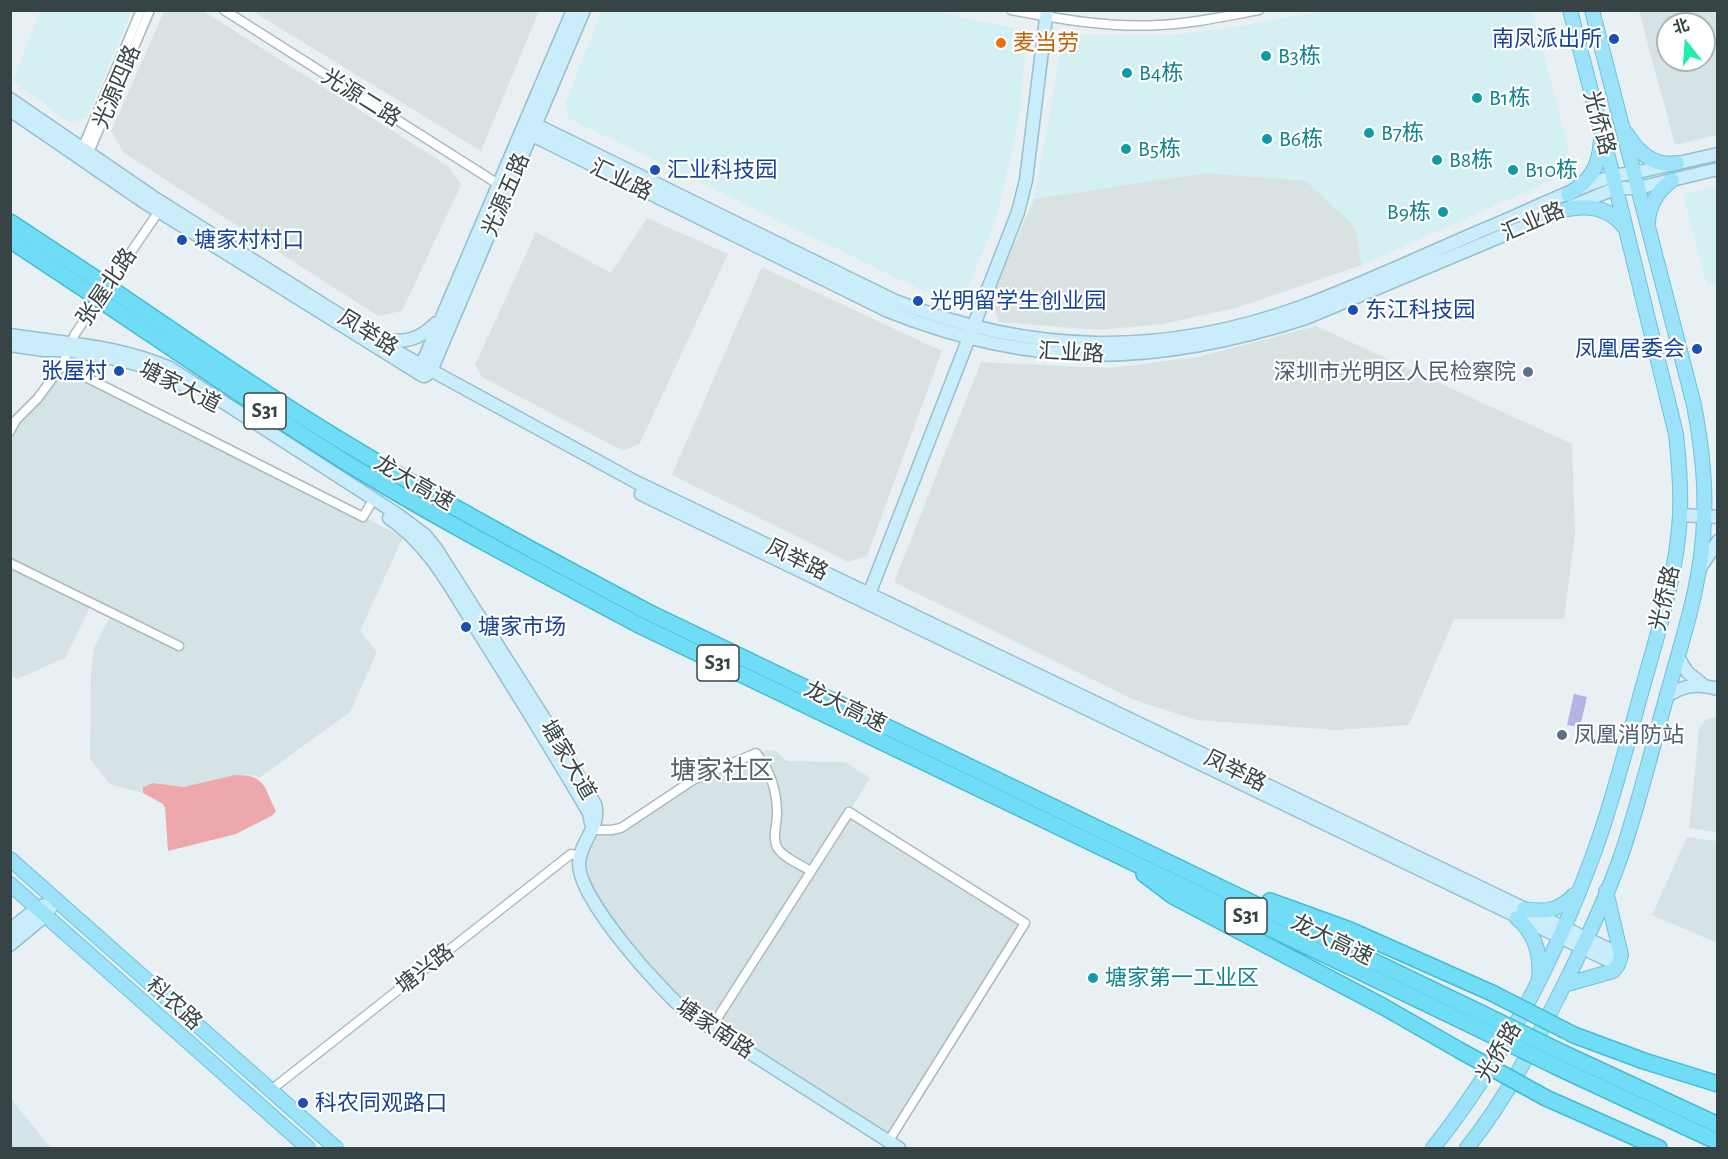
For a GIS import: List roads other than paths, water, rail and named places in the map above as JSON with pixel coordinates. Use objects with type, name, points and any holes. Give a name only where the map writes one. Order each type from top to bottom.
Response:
[{"type":"highway","name":"龙大高速","points":[[10,222],[92,286],[103,302],[240,395],[341,459],[436,515],[641,626],[1019,799],[1157,856],[1718,1142]]},
{"type":"highway","name":"龙大高速","points":[[10,240],[92,286],[117,293],[248,382],[445,502],[648,612],[1004,792]]},
{"type":"highway","name":"龙大高速","points":[[1019,799],[1115,853],[1478,1020]]},
{"type":"highway","points":[[1115,853],[1173,896],[1384,1007],[1546,1098],[1659,1149]]},
{"type":"highway","points":[[1157,856],[1350,930],[1492,993],[1574,1035],[1644,1061],[1718,1084]]},
{"type":"highway","name":"龙大高速","points":[[1560,1060],[1718,1125]]},
{"type":"main road","name":"光侨路","points":[[1433,1149],[1470,1098],[1536,988],[1595,850],[1618,776],[1673,571],[1680,515],[1676,434],[1570,10]]},
{"type":"main road","name":"光侨路","points":[[1467,1149],[1515,1077],[1564,985],[1620,858],[1644,783],[1678,657],[1711,517],[1694,405],[1592,10]]},
{"type":"main road","points":[[1621,123],[1628,136],[1647,158],[1664,164],[1677,163]]},
{"type":"main road","points":[[1568,194],[1592,175],[1599,156],[1601,129]]},
{"type":"main road","points":[[1648,227],[1656,195],[1672,180]]},
{"type":"main road","points":[[1560,210],[1579,207],[1603,210],[1615,217],[1627,232]]},
{"type":"main road","name":"科农路","points":[[10,859],[336,1149]]},
{"type":"main road","name":"科农路","points":[[10,884],[308,1149]]},
{"type":"main road","points":[[1536,988],[1539,973],[1536,947],[1521,914],[1556,909],[1568,902],[1579,889]]},
{"type":"main road","points":[[1564,985],[1613,971],[1619,960],[1606,891]]},
{"type":"street","name":"光源四路","points":[[83,155],[141,10]]},
{"type":"street","name":"光源四路","points":[[83,155],[150,10]]},
{"type":"street","name":"光源二路","points":[[224,10],[498,184]]},
{"type":"street","name":"光源五路","points":[[423,371],[443,314],[498,184],[529,127],[573,10]]},
{"type":"street","name":"光源五路","points":[[423,371],[529,127],[584,10]]},
{"type":"street","points":[[1011,10],[1121,25],[1159,25],[1196,21],[1259,10]]},
{"type":"street","points":[[868,599],[1018,212],[1026,180],[1046,14]]},
{"type":"street","name":"凤举路","points":[[10,99],[159,212],[423,371],[635,490],[868,599],[1619,960]]},
{"type":"street","name":"凤举路","points":[[10,110],[369,333],[423,371]]},
{"type":"street","name":"汇业路","points":[[529,127],[888,311],[946,333],[1094,343],[1161,340],[1225,329],[1302,306],[1568,194],[1614,182],[1638,188],[1718,169]]},
{"type":"street","name":"汇业路","points":[[971,333],[1007,347],[1094,356],[1162,352],[1227,340],[1306,318],[1560,210],[1634,173],[1718,153]]},
{"type":"street","name":"张屋北路","points":[[10,431],[16,420],[38,398],[62,365],[75,334],[159,212]]},
{"type":"street","points":[[369,333],[396,342],[412,340],[425,334],[443,314]]},
{"type":"street","name":"塘家大道","points":[[10,334],[70,346],[136,364],[169,377],[208,398],[409,532],[437,568],[541,731],[590,813],[591,830]]},
{"type":"street","name":"塘家大道","points":[[10,345],[44,350],[70,346],[110,349],[153,361],[188,378],[397,514],[425,535],[451,570],[531,696],[595,804],[597,817],[591,830]]},
{"type":"street","points":[[62,365],[363,517],[370,506]]},
{"type":"street","points":[[1680,515],[1711,517]]},
{"type":"street","points":[[1698,571],[1718,541]]},
{"type":"street","points":[[10,563],[179,646]]},
{"type":"street","points":[[1678,657],[1692,677],[1718,689]]},
{"type":"street","points":[[1667,696],[1690,684],[1703,684]]},
{"type":"street","points":[[580,856],[591,830],[621,828],[693,780],[756,753],[772,778],[777,813],[775,842],[778,849],[811,871]]},
{"type":"street","points":[[711,1028],[849,812],[1025,923],[894,1145]]},
{"type":"street","name":"塘兴路","points":[[271,1090],[571,854],[580,856]]},
{"type":"street","name":"塘家南路","points":[[580,856],[579,867],[587,891],[615,932],[672,1000],[689,1014],[894,1145]]},
{"type":"street","points":[[10,930],[56,899]]},
{"type":"street","points":[[10,945],[41,911]]},
{"type":"place","name":"南凤派出所","points":[[1614,39]]},
{"type":"place","name":"麦当劳","points":[[1001,43]]},
{"type":"place","name":"B3栋","points":[[1266,56]]},
{"type":"place","name":"B4栋","points":[[1127,73]]},
{"type":"place","name":"B1栋","points":[[1477,98]]},
{"type":"place","name":"B7栋","points":[[1369,133]]},
{"type":"place","name":"B6栋","points":[[1267,139]]},
{"type":"place","name":"B5栋","points":[[1126,149]]},
{"type":"place","name":"B8栋","points":[[1437,160]]},
{"type":"place","name":"汇业科技园","points":[[655,170]]},
{"type":"place","name":"B10栋","points":[[1513,170]]},
{"type":"place","name":"B9栋","points":[[1443,212]]},
{"type":"place","name":"塘家村村口","points":[[182,240]]},
{"type":"place","name":"光明留学生创业园","points":[[918,301]]},
{"type":"place","name":"东江科技园","points":[[1353,310]]},
{"type":"place","name":"凤凰居委会","points":[[1697,349]]},
{"type":"place","name":"张屋村","points":[[119,371]]},
{"type":"place","name":"深圳市光明区人民检察院","points":[[1528,372]]},
{"type":"place","name":"塘家市场","points":[[466,627]]},
{"type":"place","name":"凤凰消防站","points":[[1562,735]]},
{"type":"place","name":"塘家第一工业区","points":[[1093,978]]},
{"type":"place","name":"科农同观路口","points":[[303,1103]]},
{"type":"district","name":"塘家社区","points":[[722,771]]}]
